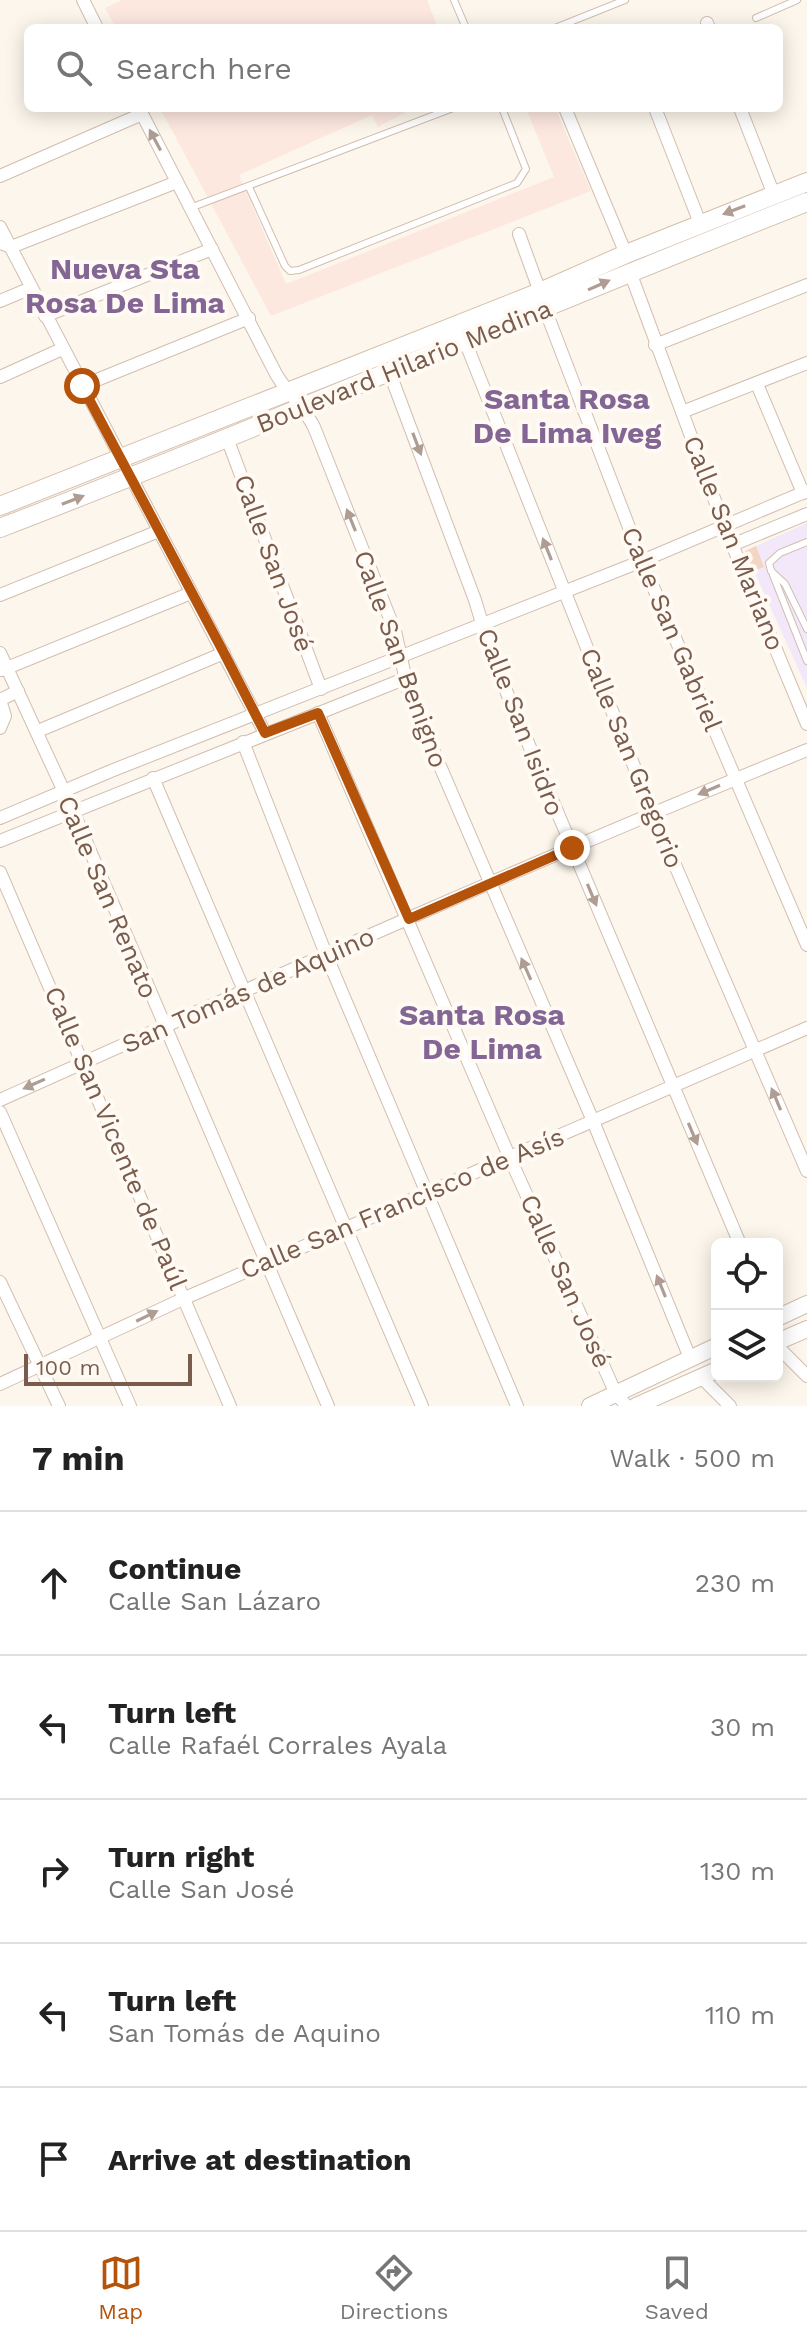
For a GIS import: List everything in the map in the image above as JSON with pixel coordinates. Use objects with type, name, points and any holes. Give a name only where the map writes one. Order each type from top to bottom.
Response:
[{"type":"main road","name":"Boulevard Hilario Medina","points":[[0,528],[131,478],[465,341],[543,301],[628,263],[700,223],[807,182]]},
{"type":"main road","name":"Boulevard Hilario Medina","points":[[628,263],[807,202]]},
{"type":"main road","name":"Boulevard Hilario Medina","points":[[0,506],[288,392],[543,301]]},
{"type":"street","points":[[83,0],[95,24]]},
{"type":"street","points":[[0,176],[138,112]]},
{"type":"street","name":"Calle San Benigno","points":[[141,112],[288,392],[302,406],[314,427],[395,631],[404,679],[593,1121],[690,1358]]},
{"type":"street","name":"Calle San Mariano","points":[[567,112],[628,263],[655,345],[724,525],[807,724]]},
{"type":"street","points":[[657,112],[700,223]]},
{"type":"street","points":[[742,112],[774,195]]},
{"type":"street","points":[[5,245],[177,182]]},
{"type":"street","points":[[0,227],[5,245],[31,288],[265,733]]},
{"type":"street","name":"Calle San Gabriel","points":[[519,234],[642,561],[807,945]]},
{"type":"street","points":[[45,316],[212,249]]},
{"type":"street","points":[[655,345],[807,285]]},
{"type":"street","points":[[0,301],[31,288]]},
{"type":"street","points":[[82,386],[249,318]]},
{"type":"street","name":"Calle San Gregorio","points":[[465,341],[653,814],[807,1171]]},
{"type":"street","points":[[0,377],[62,349]]},
{"type":"street","points":[[682,412],[807,363]]},
{"type":"street","name":"Calle San Isidro","points":[[389,371],[483,623],[487,646],[737,1238]]},
{"type":"street","points":[[0,818],[63,790],[642,561],[805,492],[757,384]]},
{"type":"street","name":"Calle San José","points":[[227,438],[321,689]]},
{"type":"street","points":[[732,545],[807,514]]},
{"type":"street","points":[[0,595],[159,531]]},
{"type":"street","points":[[3,669],[191,593]]},
{"type":"street","name":"Calle San Renato","points":[[0,653],[3,669],[38,731],[73,811],[328,1406]]},
{"type":"street","points":[[38,731],[224,653]]},
{"type":"street","points":[[0,841],[404,679]]},
{"type":"street","points":[[0,728],[5,716],[0,700],[18,691]]},
{"type":"street","name":"Calle San José","points":[[318,713],[509,1156],[622,1400]]},
{"type":"street","points":[[243,742],[327,957],[517,1406]]},
{"type":"street","name":"San Tomás de Aquino","points":[[0,1100],[163,1025],[807,750]]},
{"type":"street","points":[[153,778],[422,1406]]},
{"type":"street","name":"Calle San Vicente de Paúl","points":[[0,872],[230,1406]]},
{"type":"street","name":"Calle San Francisco de Asís","points":[[0,1384],[185,1298],[807,1028]]},
{"type":"street","points":[[0,1112],[130,1406]]},
{"type":"street","points":[[0,1282],[5,1304],[41,1365],[59,1406]]},
{"type":"street","points":[[783,1315],[807,1304]]},
{"type":"street","points":[[783,1341],[807,1329]]},
{"type":"street","points":[[590,1406],[622,1400],[690,1358],[711,1349]]},
{"type":"street","points":[[783,1350],[807,1376]]},
{"type":"street","points":[[636,1406],[711,1373]]},
{"type":"street","points":[[701,1377],[730,1406]]},
{"type":"lane","points":[[454,0],[464,24]]},
{"type":"lane","points":[[564,24],[609,3],[625,0]]},
{"type":"lane","points":[[756,18],[797,0]]},
{"type":"lane","points":[[190,208],[443,112]]},
{"type":"lane","points":[[249,187],[285,266],[290,271],[299,270],[517,183],[526,169],[504,112]]},
{"type":"lane","points":[[807,542],[772,558],[769,563],[807,661]]},
{"type":"lane","points":[[771,571],[785,584],[807,631],[796,637]]},
{"type":"lane","points":[[776,587],[785,584]]},
{"type":"lane","points":[[786,610],[795,606]]},
{"type":"shaded area","points":[[122,0],[427,0],[436,24],[114,24],[105,8]]},
{"type":"shaded area","points":[[162,112],[406,112],[378,127],[372,115],[239,175],[286,284],[554,177],[528,112],[557,112],[591,191],[271,316]]},
{"type":"shaded area","points":[[807,523],[807,688],[745,551]]},
{"type":"building","points":[[756,546],[764,567],[754,571],[745,551]]},
{"type":"district","name":"Nueva Sta Rosa De Lima","points":[[125,286]]},
{"type":"district","name":"Santa Rosa De Lima Iveg","points":[[567,416]]},
{"type":"district","name":"Santa Rosa De Lima","points":[[482,1032]]},
{"type":"route","points":[[82,386],[265,733],[318,713],[409,919],[572,848]]}]
